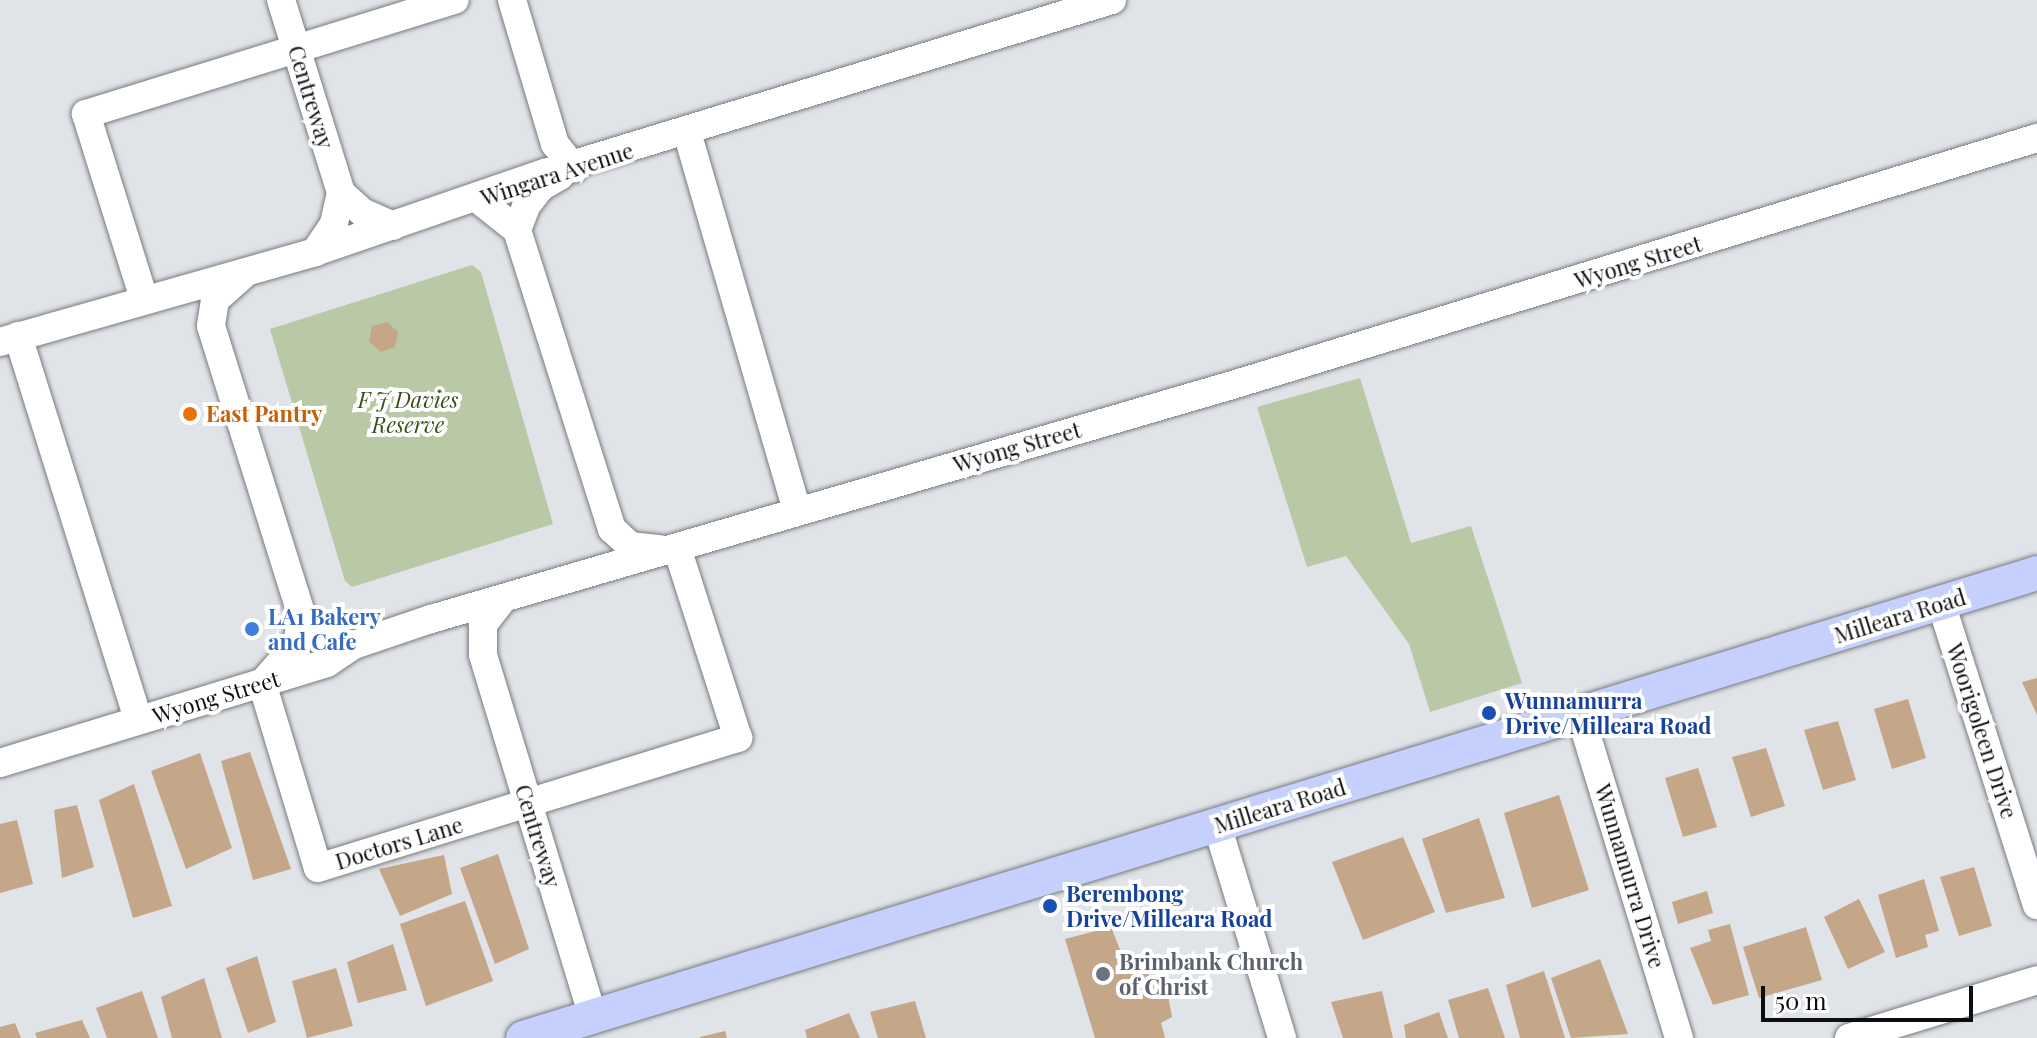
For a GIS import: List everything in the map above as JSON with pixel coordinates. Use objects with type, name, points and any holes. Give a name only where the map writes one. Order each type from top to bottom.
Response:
[{"type":"main road","name":"Milleara Road","points":[[523,1038],[2037,573]]},
{"type":"street","name":"Centreway","points":[[281,0],[341,193]]},
{"type":"street","points":[[210,317],[193,307],[144,299],[86,114],[297,53],[455,0]]},
{"type":"street","points":[[512,0],[555,144],[574,168],[541,187],[526,206],[517,230]]},
{"type":"street","name":"Wingara Avenue","points":[[9,339],[144,299],[244,274],[479,200],[545,173],[574,168],[1112,0]]},
{"type":"street","points":[[687,132],[797,511]]},
{"type":"street","name":"Wyong Street","points":[[0,763],[327,663],[354,645],[431,619],[1239,383],[2037,138]]},
{"type":"street","points":[[315,252],[334,224],[341,193],[362,212],[393,226]]},
{"type":"street","points":[[479,200],[517,230],[606,514],[605,547],[584,574]]},
{"type":"street","points":[[244,274],[215,300],[210,317],[302,617],[297,644],[262,683]]},
{"type":"street","points":[[9,339],[138,720]]},
{"type":"street","points":[[527,800],[738,738],[677,548],[643,551],[630,546],[606,514]]},
{"type":"street","name":"Centreway","points":[[503,599],[483,625],[483,655],[593,1017]]},
{"type":"street","name":"Woorigoleen Drive","points":[[1941,603],[2037,905]]},
{"type":"street","points":[[302,617],[322,636],[354,645]]},
{"type":"street","points":[[431,619],[461,631],[483,655]]},
{"type":"street","name":"Doctors Lane","points":[[262,683],[318,868],[527,800]]},
{"type":"street","name":"Wunnamurra Drive","points":[[1580,714],[1679,1038]]},
{"type":"street","points":[[1217,825],[1282,1038]]},
{"type":"street","points":[[1849,1038],[2037,980]]},
{"type":"green space","name":"F J Davies Reserve","points":[[472,265],[481,272],[553,524],[352,587],[345,581],[270,329]]},
{"type":"green space","points":[[1360,378],[1411,543],[1471,526],[1522,683],[1430,712],[1409,644],[1346,556],[1307,567],[1257,407]]},
{"type":"building","points":[[387,322],[398,332],[395,347],[381,352],[369,342],[372,326]]},
{"type":"building","points":[[2037,678],[2037,715],[2022,682]]},
{"type":"building","points":[[1908,699],[1926,758],[1892,769],[1874,709]]},
{"type":"building","points":[[1838,721],[1856,780],[1823,790],[1804,730]]},
{"type":"building","points":[[1766,748],[1785,806],[1751,817],[1732,757]]},
{"type":"building","points":[[250,752],[291,869],[253,880],[221,761]]},
{"type":"building","points":[[200,753],[232,848],[186,869],[151,771]]},
{"type":"building","points":[[1698,768],[1717,827],[1683,837],[1665,778]]},
{"type":"building","points":[[134,784],[172,906],[133,918],[99,800]]},
{"type":"building","points":[[1559,795],[1589,890],[1532,908],[1504,813]]},
{"type":"building","points":[[77,805],[94,867],[62,878],[54,810]]},
{"type":"building","points":[[1479,818],[1505,898],[1446,913],[1422,839]]},
{"type":"building","points":[[17,820],[33,884],[0,893],[0,824]]},
{"type":"building","points":[[1403,837],[1435,912],[1363,940],[1332,862]]},
{"type":"building","points":[[498,854],[529,949],[495,964],[460,868]]},
{"type":"building","points":[[444,855],[452,894],[400,916],[379,869]]},
{"type":"building","points":[[1974,867],[1992,926],[1959,936],[1940,877]]},
{"type":"building","points":[[1924,879],[1939,931],[1925,935],[1928,947],[1896,958],[1878,895]]},
{"type":"building","points":[[1707,891],[1713,913],[1678,924],[1672,902]]},
{"type":"building","points":[[1859,899],[1885,952],[1848,969],[1824,917]]},
{"type":"building","points":[[465,901],[493,981],[426,1006],[400,924]]},
{"type":"building","points":[[1730,924],[1749,995],[1713,1005],[1690,948],[1711,941],[1708,930]]},
{"type":"building","name":"Brimbank Church of Christ","points":[[1111,927],[1125,962],[1144,959],[1150,981],[1165,979],[1172,1017],[1161,1023],[1165,1038],[1095,1038],[1065,939]]},
{"type":"building","points":[[1806,927],[1822,980],[1759,998],[1743,947]]},
{"type":"building","points":[[393,944],[407,990],[358,1003],[347,962]]},
{"type":"building","points":[[257,956],[276,1022],[248,1033],[226,968]]},
{"type":"building","points":[[1600,959],[1628,1034],[1571,1038],[1551,978]]},
{"type":"building","points":[[336,968],[353,1026],[307,1038],[292,981]]},
{"type":"building","points":[[1544,971],[1565,1038],[1520,1038],[1506,985]]},
{"type":"building","points":[[204,978],[222,1038],[172,1038],[161,997]]},
{"type":"building","points":[[1488,988],[1505,1038],[1459,1038],[1448,1000]]},
{"type":"building","points":[[142,991],[158,1038],[107,1038],[96,1008]]},
{"type":"building","points":[[1382,991],[1393,1038],[1343,1038],[1331,1002]]},
{"type":"building","points":[[915,1001],[926,1038],[878,1038],[870,1012]]},
{"type":"building","points":[[1439,1012],[1448,1038],[1406,1038],[1404,1025]]},
{"type":"building","points":[[849,1013],[860,1038],[807,1038],[805,1030]]},
{"type":"building","points":[[82,1020],[90,1038],[37,1038],[35,1033]]},
{"type":"building","points":[[15,1023],[21,1038],[0,1038],[0,1027]]},
{"type":"building","points":[[725,1031],[727,1038],[700,1038],[700,1037]]},
{"type":"place","name":"East Pantry","points":[[190,414]]},
{"type":"place","name":"LA1 Bakery and Cafe","points":[[252,629]]},
{"type":"place","name":"Wunnamurra Drive/Milleara Road","points":[[1489,713]]},
{"type":"place","name":"Berembong Drive/Milleara Road","points":[[1050,906]]},
{"type":"place","name":"Brimbank Church of Christ","points":[[1103,974]]}]
